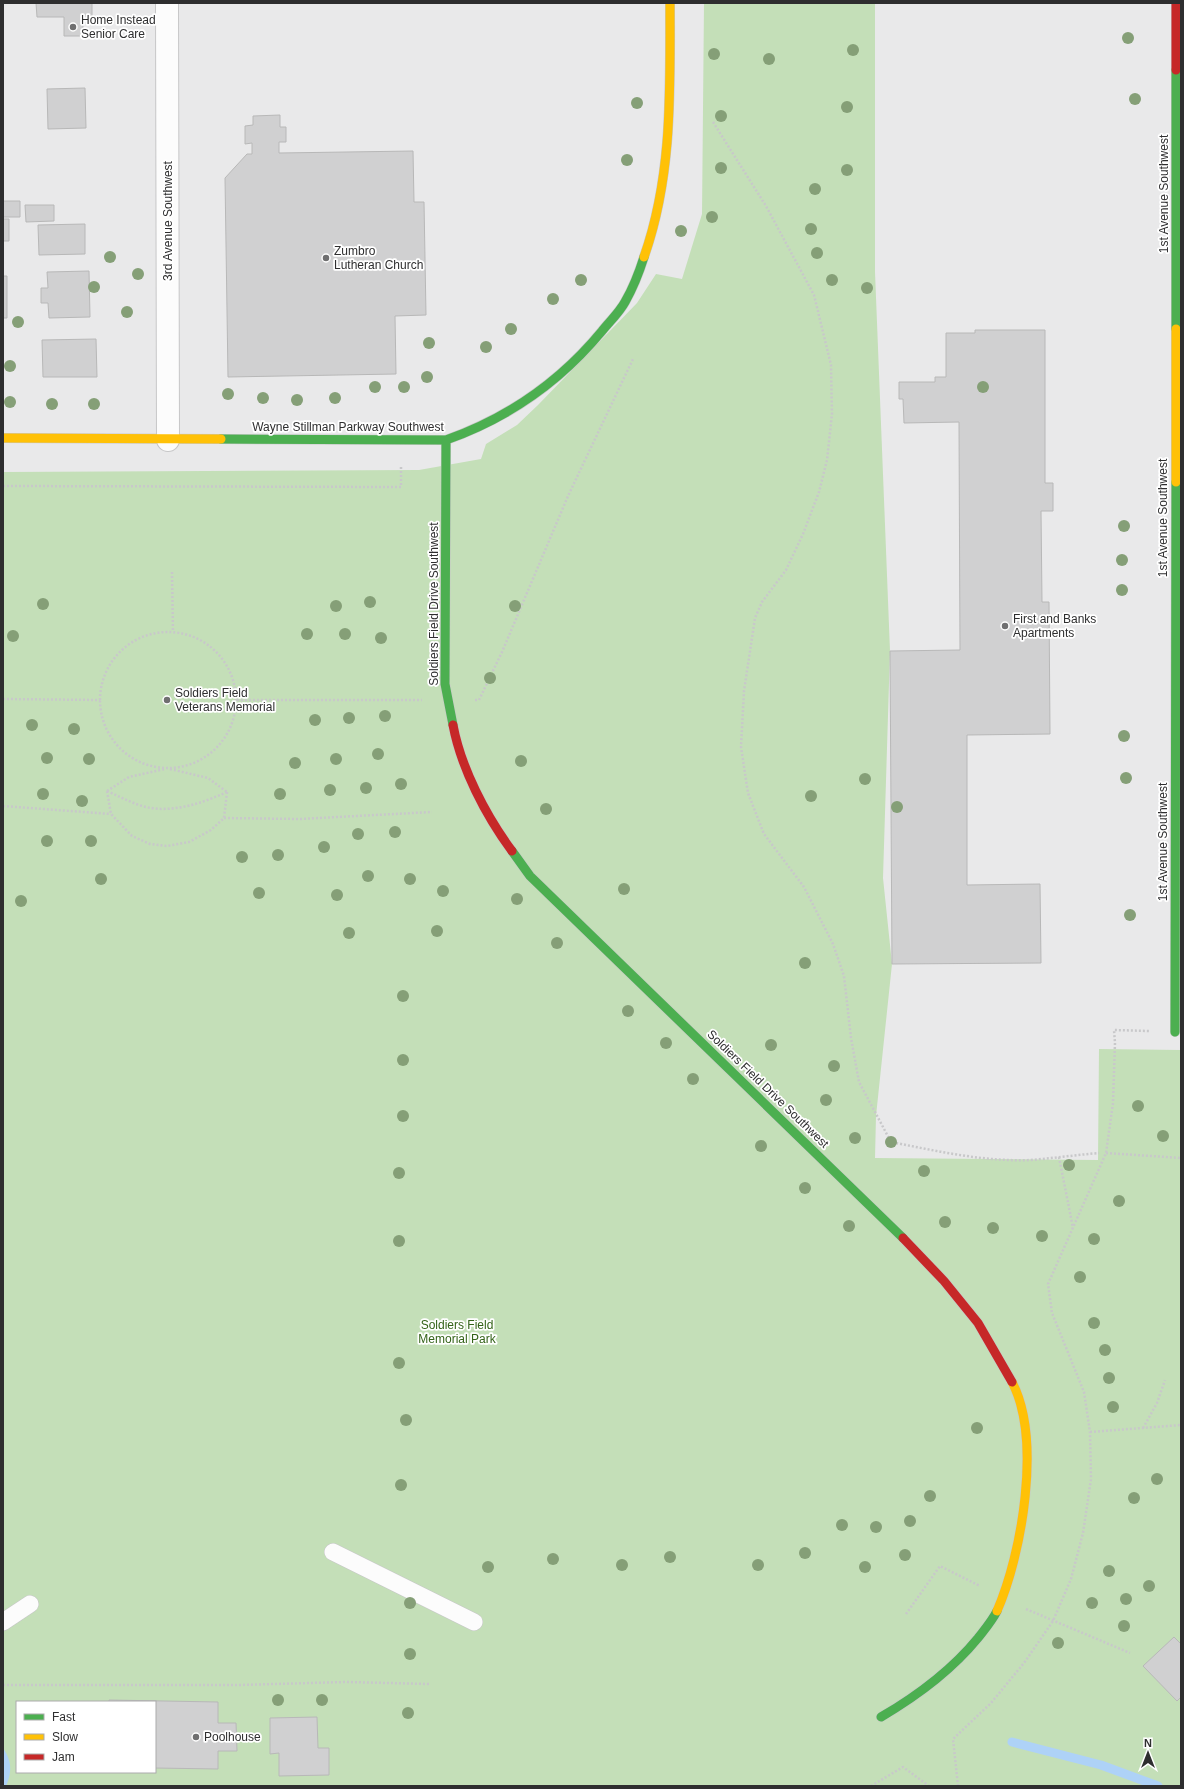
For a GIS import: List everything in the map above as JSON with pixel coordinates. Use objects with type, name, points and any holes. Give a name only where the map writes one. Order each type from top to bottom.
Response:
[{"type":"street","name":"3rd Avenue Southwest","points":[[167,3],[168,440]]},
{"type":"street","name":"Wayne Stillman Parkway Southwest","points":[[3,438],[168,440],[446,440],[480,428],[525,402],[562,374],[597,338],[625,302],[643,259],[656,213],[665,166],[670,99],[670,3]]},
{"type":"street","name":"1st Avenue Southwest","points":[[1175,1032],[1176,3]]},
{"type":"street","name":"Soldiers Field Drive Southwest","points":[[446,440],[445,684],[456,741],[477,793],[503,839],[530,876],[748,1086],[948,1284],[979,1324],[1018,1393],[1026,1429],[1024,1509],[1018,1546],[1009,1579],[995,1616],[970,1648],[943,1675],[904,1704],[881,1716]]},
{"type":"lane","points":[[332,1552],[474,1622]]},
{"type":"lane","points":[[3,1622],[30,1604]]},
{"type":"path","points":[[713,122],[759,194],[814,295],[831,365],[831,422],[827,460],[819,492],[803,534],[786,570],[762,602],[755,618],[752,632],[744,691],[741,747],[748,792],[764,834],[804,887],[833,944],[844,976],[850,1038],[859,1082],[891,1142],[940,1152],[997,1159],[1031,1160],[1099,1153]]},
{"type":"path","points":[[237,700],[479,700],[505,645],[568,496],[633,359]]},
{"type":"path","points":[[3,486],[401,487]]},
{"type":"path","points":[[172,572],[173,632]]},
{"type":"path","points":[[107,791],[129,777],[168,768],[190,765],[212,753],[225,738],[234,720],[237,700],[234,680],[221,656],[205,643],[188,635],[173,632],[150,634],[130,644],[113,660],[104,675],[100,700],[104,724],[114,742],[133,759],[151,766],[168,768],[208,778],[228,792]]},
{"type":"path","points":[[3,699],[100,700]]},
{"type":"path","points":[[107,791],[140,805],[169,809],[203,803],[228,792]]},
{"type":"path","points":[[107,791],[111,814],[132,836],[150,844],[167,846],[189,842],[211,830],[224,818],[228,792]]},
{"type":"path","points":[[3,806],[111,814]]},
{"type":"path","points":[[224,818],[300,819],[432,812]]},
{"type":"path","points":[[958,1786],[953,1739],[991,1703],[1024,1663],[1053,1621],[1071,1579],[1083,1533],[1091,1479],[1090,1432],[1084,1392],[1052,1313],[1048,1284],[1106,1153],[1113,1103],[1114,1030],[1175,1032]]},
{"type":"path","points":[[1106,1153],[1181,1158]]},
{"type":"path","points":[[1059,1157],[1073,1228]]},
{"type":"path","points":[[1143,1428],[1157,1403],[1164,1380]]},
{"type":"path","points":[[1090,1432],[1180,1426]]},
{"type":"path","points":[[906,1614],[940,1566]]},
{"type":"path","points":[[1053,1621],[1130,1653]]},
{"type":"path","points":[[3,1685],[239,1686],[346,1682],[430,1684]]},
{"type":"path","points":[[871,1786],[903,1767],[929,1786]]},
{"type":"green space","name":"Soldiers Field Memorial Park","points":[[704,3],[875,3],[875,272],[890,651],[883,878],[892,964],[876,1116],[875,1158],[1098,1160],[1099,1049],[1181,1050],[1181,1786],[3,1786],[3,472],[419,470],[481,459],[486,444],[517,425],[538,405],[637,303],[656,274],[682,279],[702,214]]},
{"type":"water","points":[[3,1748],[8,1757],[10,1767],[6,1786],[3,1786]]},
{"type":"building","name":"Home Instead Senior Care","points":[[36,3],[92,3],[92,18],[83,18],[83,36],[64,36],[64,17],[37,17]]},
{"type":"building","points":[[85,88],[86,128],[48,129],[47,89]]},
{"type":"building","name":"Zumbro Lutheran Church","points":[[280,115],[280,127],[286,127],[286,142],[279,142],[279,153],[413,151],[414,202],[424,202],[426,315],[395,316],[396,374],[228,377],[225,178],[247,154],[252,154],[252,143],[245,144],[245,126],[253,125],[253,116]]},
{"type":"building","points":[[3,201],[20,201],[20,217],[3,217]]},
{"type":"building","points":[[25,205],[54,205],[54,221],[26,222]]},
{"type":"building","points":[[3,219],[9,219],[9,241],[3,241]]},
{"type":"building","points":[[85,224],[85,254],[39,255],[38,225]]},
{"type":"building","points":[[89,271],[90,317],[49,318],[48,303],[41,303],[41,288],[48,288],[47,272]]},
{"type":"building","points":[[3,276],[7,276],[7,318],[3,318]]},
{"type":"building","name":"First and Banks Apartments","points":[[975,330],[1045,330],[1045,483],[1053,483],[1053,511],[1041,511],[1042,602],[1049,602],[1050,734],[967,735],[967,885],[1040,884],[1041,963],[892,964],[890,651],[960,650],[959,422],[904,423],[903,399],[899,399],[899,382],[935,382],[935,377],[946,377],[946,333],[975,333]]},
{"type":"building","points":[[96,339],[97,377],[43,377],[42,340]]},
{"type":"building","points":[[1174,1637],[1181,1644],[1181,1697],[1177,1701],[1143,1666]]},
{"type":"building","name":"Poolhouse","points":[[109,1700],[218,1702],[218,1723],[236,1723],[237,1751],[218,1751],[218,1769],[156,1768],[156,1701]]},
{"type":"building","points":[[317,1717],[318,1748],[329,1748],[329,1775],[279,1776],[279,1753],[270,1754],[270,1718]]},
{"type":"waterway","points":[[1012,1742],[1101,1765],[1158,1786]]},
{"type":"traffic: fast","points":[[1176,70],[1176,329]]},
{"type":"traffic: fast","points":[[221,439],[446,440],[469,431],[512,409],[551,382],[569,366],[586,349],[623,306],[638,275],[644,257]]},
{"type":"traffic: fast","points":[[446,440],[445,684],[453,725]]},
{"type":"traffic: fast","points":[[1175,1032],[1176,482]]},
{"type":"traffic: fast","points":[[512,851],[530,876],[903,1238]]},
{"type":"traffic: fast","points":[[881,1717],[908,1700],[945,1672],[968,1650],[991,1622],[997,1611]]},
{"type":"traffic: slow","points":[[644,257],[660,195],[665,163],[668,132],[670,3]]},
{"type":"traffic: slow","points":[[1176,329],[1176,482]]},
{"type":"traffic: slow","points":[[3,438],[221,439]]},
{"type":"traffic: slow","points":[[997,1611],[1014,1559],[1021,1529],[1025,1496],[1027,1464],[1026,1434],[1021,1406],[1012,1382]]},
{"type":"traffic: jam","points":[[1176,3],[1176,70]]},
{"type":"traffic: jam","points":[[453,725],[468,775],[493,823],[512,851]]},
{"type":"traffic: jam","points":[[903,1238],[944,1281],[978,1323],[1012,1382]]},
{"type":"place","name":"Home Instead Senior Care","points":[[73,27]]},
{"type":"place","name":"Zumbro Lutheran Church","points":[[326,258]]},
{"type":"place","name":"First and Banks Apartments","points":[[1005,626]]},
{"type":"place","name":"Soldiers Field Veterans Memorial","points":[[167,700]]},
{"type":"place","name":"Poolhouse","points":[[196,1737]]}]
